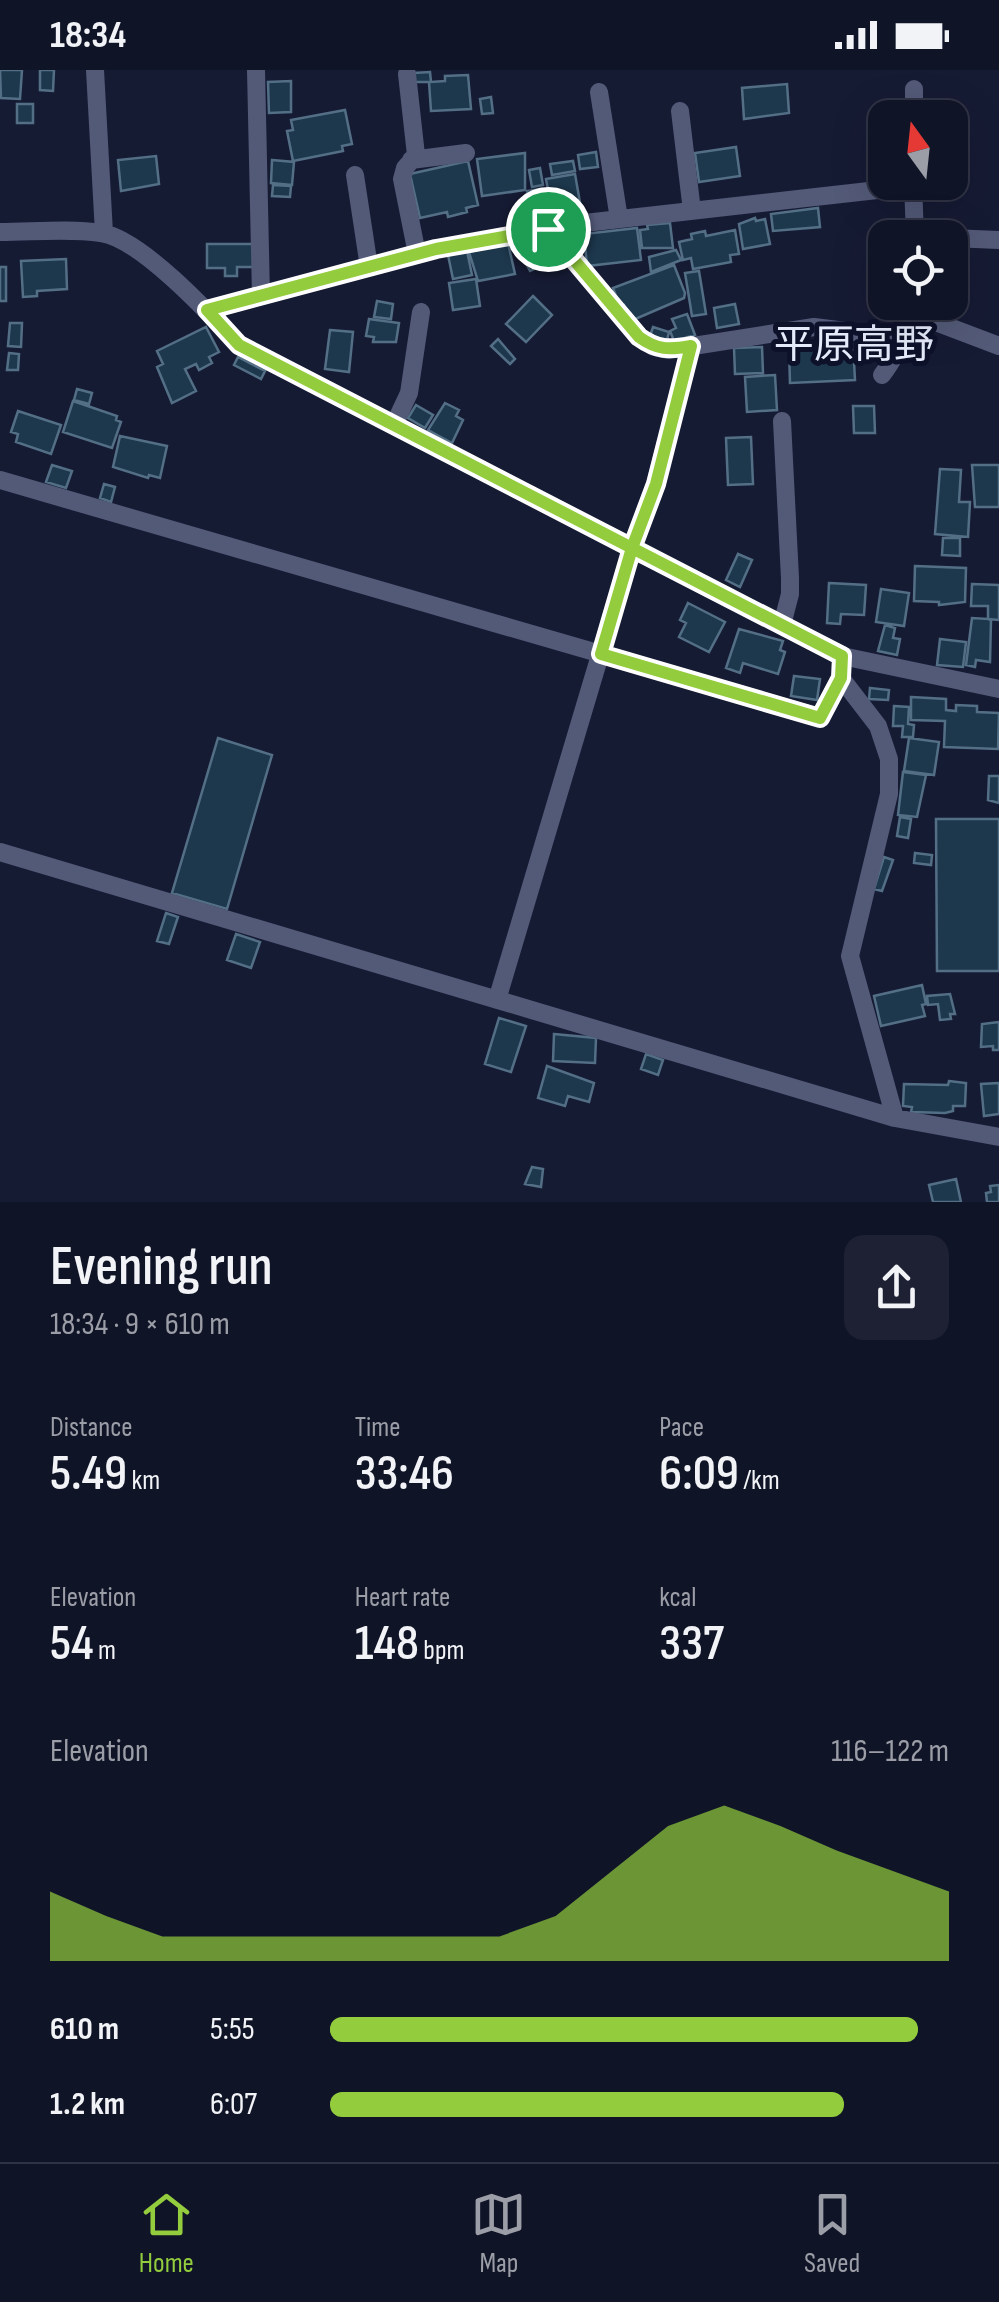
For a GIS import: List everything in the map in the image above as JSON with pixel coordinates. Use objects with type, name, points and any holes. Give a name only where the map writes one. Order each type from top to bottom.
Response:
[{"type":"street","points":[[95,70],[104,233]]},
{"type":"street","points":[[256,70],[261,296]]},
{"type":"street","points":[[407,74],[416,154],[402,178],[417,254]]},
{"type":"street","points":[[914,89],[914,100]]},
{"type":"street","points":[[599,92],[619,219]]},
{"type":"street","points":[[680,112],[692,211]]},
{"type":"street","points":[[411,160],[466,153]]},
{"type":"street","points":[[355,176],[369,267]]},
{"type":"street","points":[[207,310],[417,254],[548,229],[868,189]]},
{"type":"street","points":[[548,229],[639,337],[654,347],[668,350],[814,326],[862,334],[906,332]]},
{"type":"street","points":[[0,232],[104,233],[134,248],[207,310],[239,345],[842,656],[999,689]]},
{"type":"street","points":[[968,239],[999,240]]},
{"type":"street","points":[[394,425],[409,393],[421,312]]},
{"type":"street","points":[[882,374],[895,358],[913,320]]},
{"type":"street","points":[[943,320],[999,346]]},
{"type":"street","points":[[497,1000],[632,548],[656,484],[691,346]]},
{"type":"street","points":[[782,421],[790,594],[782,625]]},
{"type":"street","points":[[0,480],[820,718],[841,678],[842,656]]},
{"type":"street","points":[[841,678],[878,726],[886,742],[891,777],[850,956],[896,1118]]},
{"type":"street","points":[[0,852],[896,1118],[999,1137]]},
{"type":"building","points":[[0,70],[22,70],[20,99],[1,98]]},
{"type":"building","points":[[40,70],[54,70],[53,91],[40,90]]},
{"type":"building","points":[[430,72],[431,82],[445,81],[445,76],[468,75],[471,109],[431,111],[429,82],[415,82],[414,73]]},
{"type":"building","points":[[291,81],[291,112],[269,113],[268,82]]},
{"type":"building","points":[[787,84],[789,113],[744,119],[742,88]]},
{"type":"building","points":[[491,97],[493,113],[482,114],[480,99]]},
{"type":"building","points":[[17,104],[33,104],[33,123],[17,123]]},
{"type":"building","points":[[345,110],[352,144],[342,146],[343,151],[293,161],[287,131],[293,130],[291,120]]},
{"type":"building","points":[[736,147],[740,176],[699,182],[695,153]]},
{"type":"building","points":[[596,152],[598,167],[580,169],[578,155]]},
{"type":"building","points":[[525,153],[525,190],[482,196],[477,159]]},
{"type":"building","points":[[156,156],[159,184],[121,191],[118,160]]},
{"type":"building","points":[[272,160],[294,162],[292,185],[271,183]]},
{"type":"building","points":[[468,161],[478,205],[448,217],[447,212],[420,218],[410,174]]},
{"type":"building","points":[[573,161],[575,171],[552,175],[550,164]]},
{"type":"building","points":[[540,168],[543,185],[532,187],[529,170]]},
{"type":"building","points":[[575,174],[582,214],[553,218],[546,179]]},
{"type":"building","points":[[273,185],[291,186],[290,197],[272,196]]},
{"type":"building","points":[[542,189],[546,218],[534,220],[527,191]]},
{"type":"building","points":[[818,208],[820,227],[773,231],[771,214]]},
{"type":"building","points":[[765,219],[770,244],[743,249],[739,224]]},
{"type":"building","points":[[670,223],[673,248],[642,248],[640,230],[648,229],[647,225]]},
{"type":"building","points":[[637,228],[641,260],[587,266],[584,234]]},
{"type":"building","points":[[735,230],[739,254],[730,255],[731,262],[693,269],[691,258],[683,260],[679,242],[692,239],[691,234],[705,231],[706,236]]},
{"type":"building","points":[[526,239],[539,267],[530,271],[516,244]]},
{"type":"building","points":[[508,243],[515,274],[478,281],[469,252]]},
{"type":"building","points":[[207,244],[254,244],[254,267],[237,267],[237,276],[225,276],[225,268],[207,268]]},
{"type":"building","points":[[676,250],[681,260],[651,272],[649,257]]},
{"type":"building","points":[[467,251],[472,275],[453,279],[448,255]]},
{"type":"building","points":[[66,259],[67,289],[37,291],[37,296],[23,297],[21,261]]},
{"type":"building","points":[[674,265],[684,298],[633,320],[631,314],[627,315],[613,288]]},
{"type":"building","points":[[0,267],[6,267],[6,301],[0,301]]},
{"type":"building","points":[[699,271],[706,314],[692,316],[685,273]]},
{"type":"building","points":[[476,279],[480,306],[453,310],[449,283]]},
{"type":"building","points":[[533,296],[552,315],[526,342],[506,324]]},
{"type":"building","points":[[377,301],[393,304],[391,319],[374,317]]},
{"type":"building","points":[[735,304],[739,324],[717,328],[714,308]]},
{"type":"building","points":[[687,314],[695,335],[674,341],[670,331],[676,328],[672,319]]},
{"type":"building","points":[[369,319],[399,323],[396,342],[373,342],[374,337],[366,336]]},
{"type":"building","points":[[10,323],[22,323],[21,347],[8,346]]},
{"type":"building","points":[[206,327],[219,352],[209,357],[212,363],[199,370],[196,364],[185,369],[196,391],[172,403],[157,367],[163,364],[157,351]]},
{"type":"building","points":[[653,327],[669,332],[666,344],[649,339]]},
{"type":"building","points":[[330,330],[353,332],[349,372],[325,369]]},
{"type":"building","points":[[498,339],[515,359],[510,364],[491,346]]},
{"type":"building","points":[[798,343],[853,344],[855,380],[790,383],[789,348],[799,348]]},
{"type":"building","points":[[762,347],[763,373],[735,374],[734,348]]},
{"type":"building","points":[[9,353],[19,354],[18,370],[7,370]]},
{"type":"building","points":[[238,357],[265,371],[261,379],[234,365]]},
{"type":"building","points":[[775,375],[777,410],[747,412],[745,377]]},
{"type":"building","points":[[77,389],[92,393],[89,404],[74,400]]},
{"type":"building","points":[[73,401],[117,416],[116,420],[121,422],[112,448],[63,432]]},
{"type":"building","points":[[445,403],[459,410],[456,416],[463,420],[452,443],[428,430]]},
{"type":"building","points":[[416,405],[433,415],[425,428],[408,418]]},
{"type":"building","points":[[853,406],[874,406],[875,433],[854,433]]},
{"type":"building","points":[[18,411],[61,425],[51,454],[16,442],[18,434],[11,432]]},
{"type":"building","points":[[120,436],[167,446],[160,478],[113,467]]},
{"type":"building","points":[[751,437],[753,484],[728,485],[726,438]]},
{"type":"building","points":[[52,465],[72,471],[66,488],[46,482]]},
{"type":"building","points":[[972,465],[999,465],[999,507],[975,507]]},
{"type":"building","points":[[940,469],[961,470],[959,502],[970,502],[968,537],[935,534]]},
{"type":"building","points":[[104,484],[115,487],[111,502],[100,498]]},
{"type":"building","points":[[943,538],[960,538],[960,556],[942,555]]},
{"type":"building","points":[[738,554],[752,560],[740,587],[726,580]]},
{"type":"building","points":[[915,566],[966,568],[965,602],[939,605],[914,601]]},
{"type":"building","points":[[829,583],[866,585],[864,615],[841,614],[840,624],[827,623]]},
{"type":"building","points":[[972,584],[999,585],[999,620],[988,619],[988,606],[971,606]]},
{"type":"building","points":[[881,589],[909,593],[904,626],[876,622]]},
{"type":"building","points":[[688,603],[725,622],[709,652],[679,637],[686,623],[680,620]]},
{"type":"building","points":[[972,618],[991,620],[990,662],[976,660],[975,667],[966,665]]},
{"type":"building","points":[[885,625],[895,628],[893,638],[900,639],[897,655],[878,651]]},
{"type":"building","points":[[739,629],[783,641],[780,650],[785,652],[778,674],[743,663],[740,673],[726,668]]},
{"type":"building","points":[[940,639],[966,642],[963,667],[937,665]]},
{"type":"building","points":[[794,676],[820,679],[817,700],[791,696]]},
{"type":"building","points":[[870,688],[889,690],[888,700],[869,699]]},
{"type":"building","points":[[911,697],[946,699],[946,710],[956,711],[956,705],[977,706],[977,712],[999,713],[998,749],[944,747],[945,721],[911,720]]},
{"type":"building","points":[[894,706],[909,707],[908,724],[914,725],[913,737],[902,737],[903,726],[893,726]]},
{"type":"building","points":[[218,738],[272,755],[227,909],[172,893]]},
{"type":"building","points":[[909,738],[939,742],[934,775],[904,771]]},
{"type":"building","points":[[903,772],[926,775],[917,817],[898,815]]},
{"type":"building","points":[[989,776],[999,776],[999,803],[988,800]]},
{"type":"building","points":[[900,817],[911,819],[908,838],[897,836]]},
{"type":"building","points":[[936,819],[999,819],[999,971],[937,971]]},
{"type":"building","points":[[915,853],[932,855],[931,865],[914,863]]},
{"type":"building","points":[[884,857],[893,860],[882,891],[874,889]]},
{"type":"building","points":[[166,913],[178,917],[169,944],[157,941]]},
{"type":"building","points":[[236,934],[260,942],[251,968],[227,960]]},
{"type":"building","points":[[922,985],[925,1016],[881,1026],[874,996]]},
{"type":"building","points":[[950,994],[955,1014],[950,1014],[951,1019],[940,1020],[938,1004],[928,1005],[927,996]]},
{"type":"building","points":[[499,1018],[526,1026],[511,1072],[485,1064]]},
{"type":"building","points":[[999,1022],[999,1050],[981,1047],[982,1024]]},
{"type":"building","points":[[554,1034],[596,1038],[595,1063],[553,1061]]},
{"type":"building","points":[[646,1054],[663,1060],[658,1075],[641,1069]]},
{"type":"building","points":[[547,1066],[594,1083],[589,1102],[568,1096],[565,1106],[538,1098]]},
{"type":"building","points":[[949,1081],[966,1083],[965,1106],[953,1106],[953,1111],[945,1113],[911,1112],[912,1107],[903,1106],[904,1084],[948,1085]]},
{"type":"building","points":[[999,1083],[999,1114],[984,1116],[981,1084]]},
{"type":"building","points":[[532,1167],[543,1169],[541,1187],[525,1184]]},
{"type":"building","points":[[956,1179],[961,1202],[933,1202],[929,1185]]},
{"type":"building","points":[[999,1185],[999,1202],[987,1202],[990,1186]]},
{"type":"district","name":"平原高野","points":[[854,346]]},
{"type":"route","points":[[548,229],[436,249],[207,310],[239,345],[632,548],[601,654],[820,718],[841,678],[842,656],[632,548],[656,484],[691,346],[668,350],[639,337],[548,229]]}]
